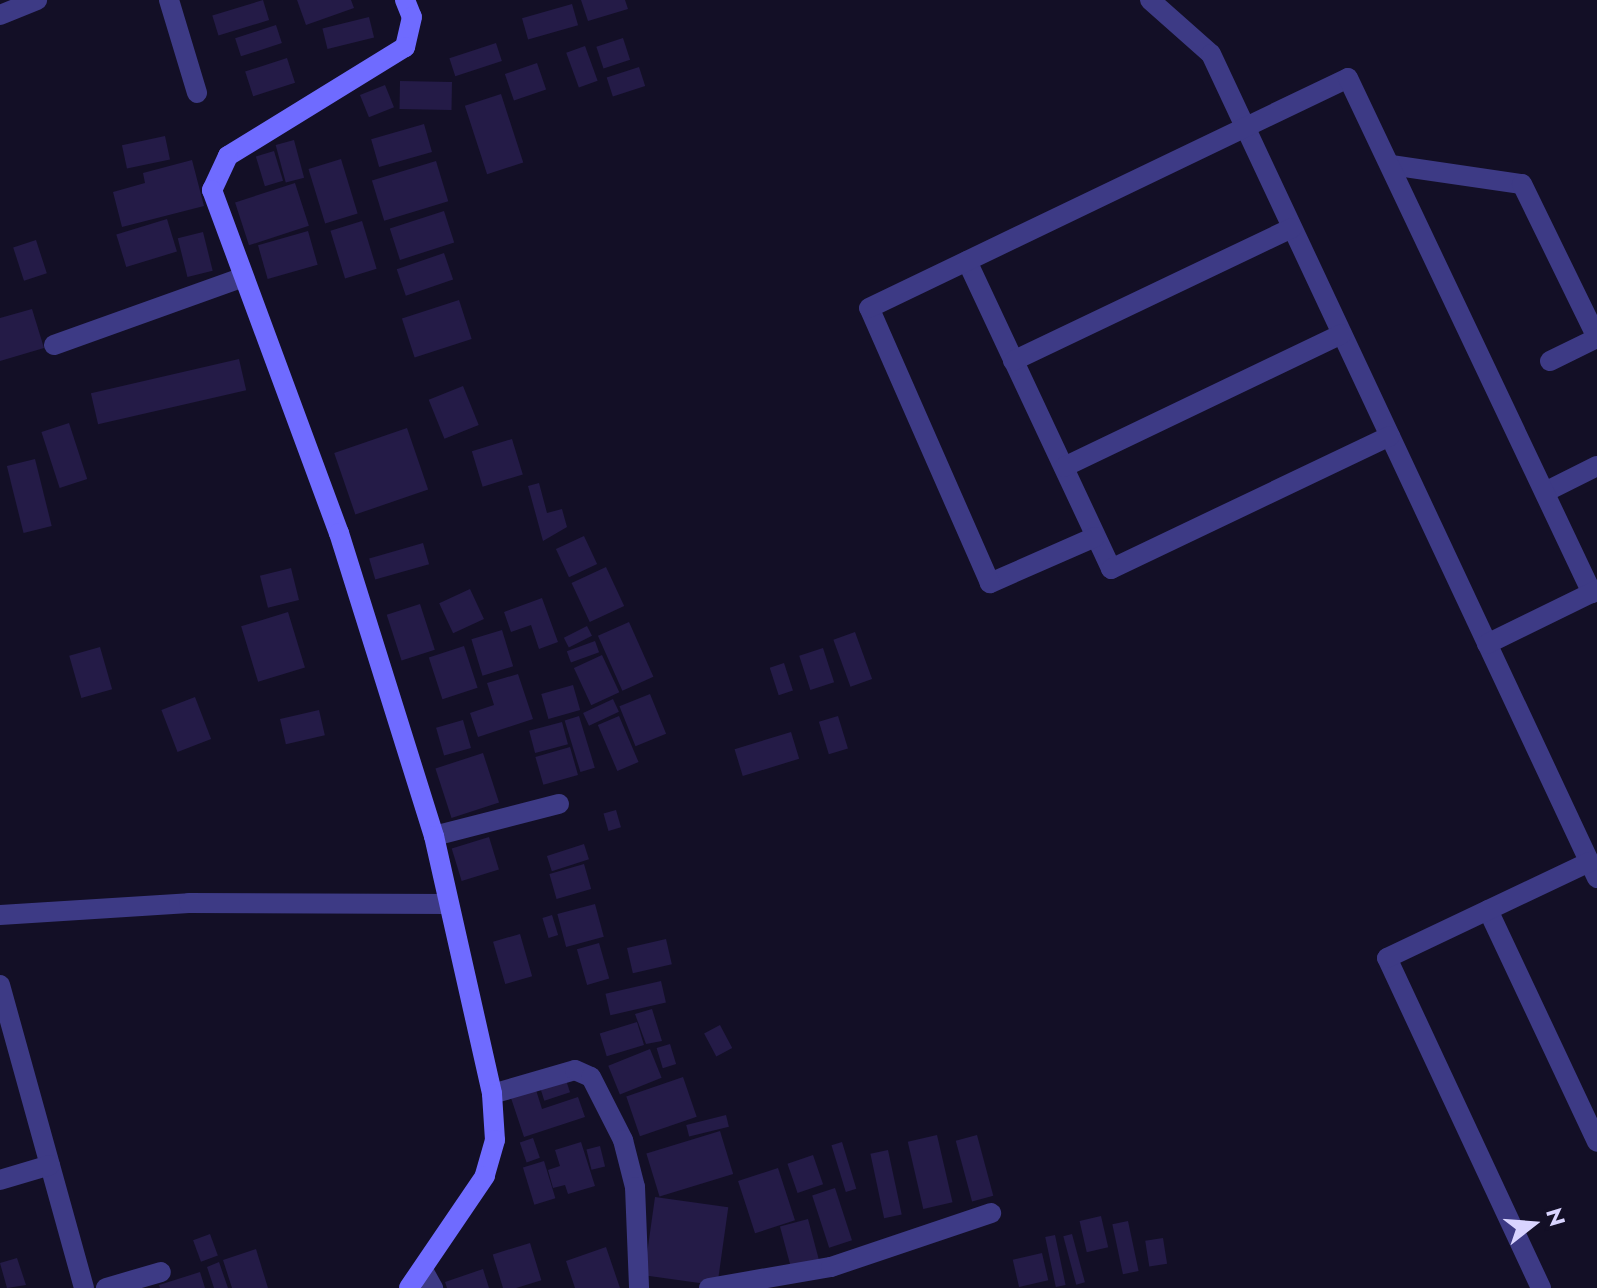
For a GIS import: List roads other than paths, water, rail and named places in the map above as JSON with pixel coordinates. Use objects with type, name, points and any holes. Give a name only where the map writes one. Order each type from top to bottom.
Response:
[{"type":"street","points":[[0,15],[37,0]]},
{"type":"street","points":[[169,0],[197,93]]},
{"type":"street","points":[[405,0],[412,17],[405,47],[228,156],[212,190],[241,278],[339,533],[434,836],[492,1094],[495,1140],[485,1176],[428,1279],[409,1288]]},
{"type":"street","points":[[1150,0],[1211,54],[1595,874],[1488,910],[1387,958],[1541,1288]]},
{"type":"street","points":[[1095,537],[990,583],[869,308],[1348,78],[1595,591],[1487,644]]},
{"type":"street","points":[[1391,165],[1522,184],[1597,338],[1550,361]]},
{"type":"street","points":[[1013,361],[1292,228]]},
{"type":"street","points":[[967,261],[1111,569],[1390,436]]},
{"type":"street","points":[[54,345],[241,278]]},
{"type":"street","points":[[1064,467],[1342,334]]},
{"type":"street","points":[[1545,492],[1597,466]]},
{"type":"street","points":[[434,836],[559,804]]},
{"type":"street","points":[[0,915],[189,903],[448,904]]},
{"type":"street","points":[[1488,910],[1597,1142]]},
{"type":"street","points":[[0,985],[7,1031],[50,1165],[84,1288]]},
{"type":"street","points":[[492,1094],[575,1070],[591,1077],[623,1140],[635,1187],[639,1288]]},
{"type":"street","points":[[0,1180],[50,1165]]},
{"type":"street","points":[[709,1288],[831,1267],[991,1213]]},
{"type":"street","points":[[106,1288],[161,1272]]}]
